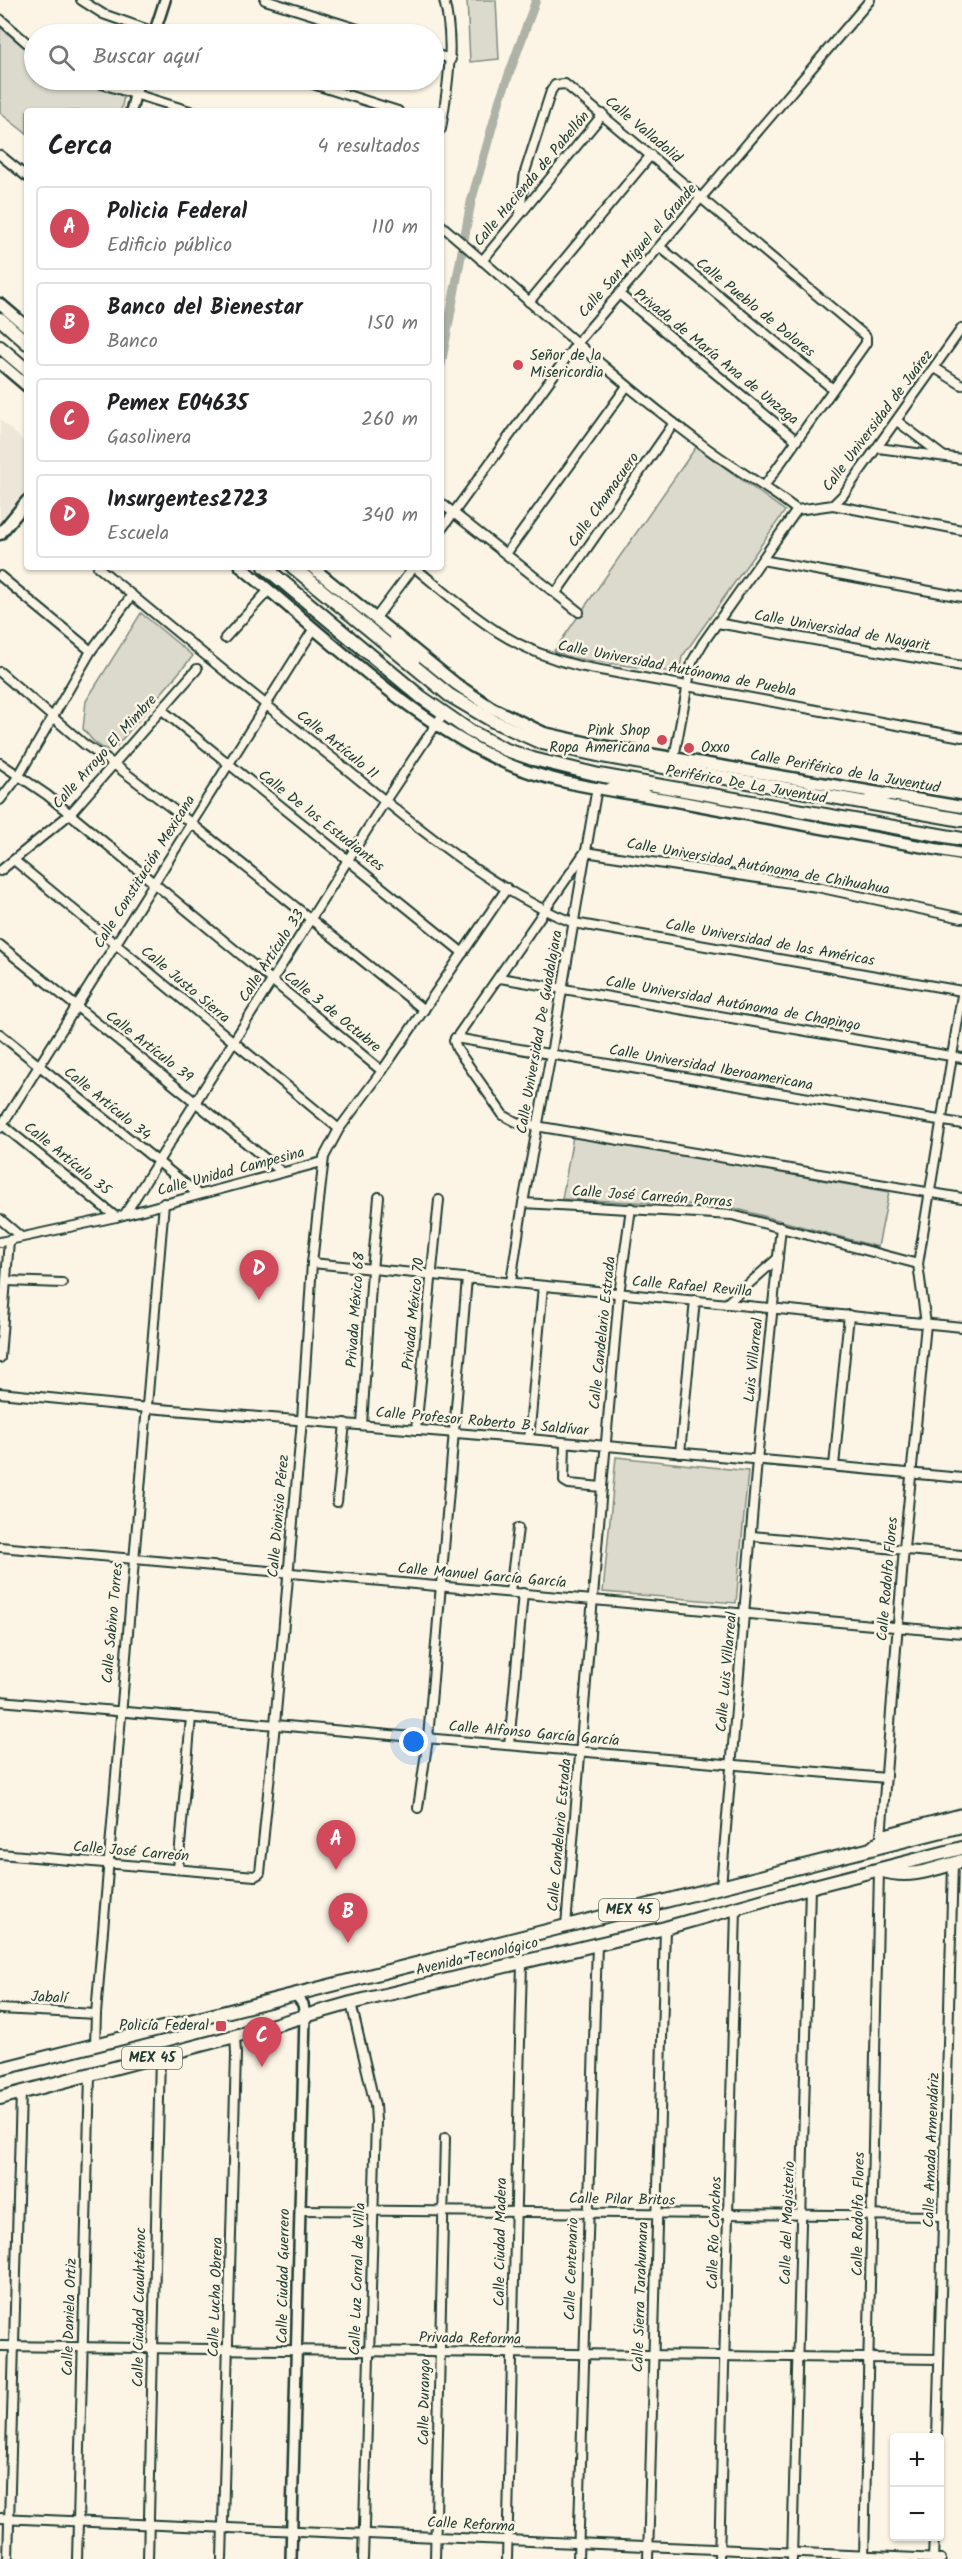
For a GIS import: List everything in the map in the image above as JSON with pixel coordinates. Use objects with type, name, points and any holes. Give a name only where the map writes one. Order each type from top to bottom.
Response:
[{"type":"main road","points":[[0,304],[24,324]]},
{"type":"main road","points":[[0,320],[24,340]]},
{"type":"main road","points":[[0,347],[24,367]]},
{"type":"main road","points":[[0,363],[24,383]]},
{"type":"main road","points":[[0,534],[24,507]]},
{"type":"main road","points":[[245,570],[314,630],[498,759],[526,771],[597,787],[962,854]]},
{"type":"main road","name":"Periférico De La Juventud","points":[[268,570],[440,719],[504,748],[533,759],[599,774],[962,839]]},
{"type":"main road","name":"Periférico De La Juventud","points":[[297,570],[449,695],[493,721],[542,743],[602,756],[962,820]]},
{"type":"main road","name":"Calle Periférico de la Juventud","points":[[316,570],[456,684],[527,726],[569,740],[962,807]]},
{"type":"main road","points":[[396,637],[424,676]]},
{"type":"main road","points":[[612,789],[660,785]]},
{"type":"main road","points":[[867,802],[888,794]]},
{"type":"main road","points":[[872,1848],[882,1837],[962,1815]]},
{"type":"main road","name":"Avenida Tecnológico","points":[[0,2069],[962,1826]]},
{"type":"main road","name":"Avenida Tecnológico","points":[[0,2098],[351,2003],[664,1928],[962,1848]]},
{"type":"main road","points":[[879,1870],[902,1876],[958,1862]]},
{"type":"street","points":[[81,0],[103,14],[130,24]]},
{"type":"street","points":[[159,24],[165,0]]},
{"type":"street","points":[[265,0],[342,24]]},
{"type":"street","points":[[444,0],[450,32],[451,59],[444,108]]},
{"type":"street","name":"Calle San Miguel el Grande","points":[[444,526],[577,343],[870,0]]},
{"type":"street","points":[[0,19],[24,40]]},
{"type":"street","points":[[444,57],[451,59]]},
{"type":"street","name":"Calle Valladolid","points":[[520,212],[525,172],[552,88],[558,84],[567,85],[866,337],[866,343],[833,389]]},
{"type":"street","points":[[122,90],[180,108]]},
{"type":"street","points":[[132,108],[136,90]]},
{"type":"street","points":[[332,90],[389,108]]},
{"type":"street","name":"Calle Hacienda de Pabellón","points":[[482,261],[520,212],[603,114]]},
{"type":"street","points":[[0,155],[24,175]]},
{"type":"street","points":[[529,302],[651,155]]},
{"type":"street","points":[[444,228],[627,386],[724,460],[765,485],[797,510],[695,656],[674,758]]},
{"type":"street","name":"Calle Pueblo de Dolores","points":[[660,247],[833,389]]},
{"type":"street","name":"Privada de María Ana de Unzaga","points":[[619,294],[796,440]]},
{"type":"street","name":"Calle Universidad de Juárez","points":[[797,510],[832,505],[847,490],[962,328]]},
{"type":"street","points":[[935,368],[962,385]]},
{"type":"street","points":[[506,554],[627,386]]},
{"type":"street","points":[[765,485],[833,389]]},
{"type":"street","points":[[897,421],[944,456]]},
{"type":"street","name":"Calle Chamacuero","points":[[556,593],[674,423]]},
{"type":"street","points":[[878,448],[962,459]]},
{"type":"street","points":[[832,505],[962,530]]},
{"type":"street","points":[[444,506],[579,612]]},
{"type":"street","points":[[762,560],[962,597]]},
{"type":"street","name":"Calle Artículo 11","points":[[102,570],[385,801],[475,868],[545,911],[574,922]]},
{"type":"street","points":[[375,619],[412,570]]},
{"type":"street","name":"Calle Universidad Autónoma de Puebla","points":[[418,570],[488,628],[525,649],[573,665],[962,737]]},
{"type":"street","points":[[0,576],[91,651]]},
{"type":"street","points":[[225,638],[269,590]]},
{"type":"street","points":[[0,800],[18,777],[91,651],[132,595]]},
{"type":"street","name":"Calle Universidad de Nayarit","points":[[717,623],[962,666]]},
{"type":"street","name":"Calle Constitución Mexicana","points":[[1,1125],[314,630]]},
{"type":"street","name":"Calle Arroyo El Mimbre","points":[[7,866],[69,814],[115,765],[197,669]]},
{"type":"street","points":[[0,672],[84,744],[191,824],[424,1010]]},
{"type":"street","name":"Calle De los Estudiantes","points":[[162,710],[463,952]]},
{"type":"street","name":"Calle Artículo 33","points":[[125,1214],[350,860],[385,801],[440,719]]},
{"type":"street","points":[[0,763],[18,777]]},
{"type":"street","name":"Calle 3 de Octubre","points":[[18,777],[47,795],[382,1071]]},
{"type":"street","name":"Calle Universidad De Guadalajara","points":[[512,1282],[523,1203],[597,787]]},
{"type":"street","points":[[585,852],[500,978],[455,1038],[457,1049],[503,1115],[512,1121],[537,1126],[962,1198]]},
{"type":"street","name":"Calle Universidad Autónoma de Chihuahua","points":[[585,852],[817,887],[962,918]]},
{"type":"street","name":"Calle Justo Sierra","points":[[0,859],[116,945],[339,1130]]},
{"type":"street","name":"Calle Unidad Campesina","points":[[4,1241],[116,1217],[322,1162],[325,1152],[339,1130],[507,888]]},
{"type":"street","name":"Calle Universidad de las Américas","points":[[574,922],[962,993]]},
{"type":"street","name":"Calle Artículo 39","points":[[0,945],[282,1172]]},
{"type":"street","name":"Calle Universidad Autónoma de Chapingo","points":[[500,978],[962,1058]]},
{"type":"street","name":"Calle Rodolfo Flores","points":[[882,1837],[904,1548],[926,1324],[918,1264],[962,993]]},
{"type":"street","name":"Calle Artículo 34","points":[[0,1034],[198,1194]]},
{"type":"street","name":"Calle Universidad Iberoamericana","points":[[455,1038],[962,1124]]},
{"type":"street","name":"Calle Artículo 35","points":[[1,1125],[116,1217]]},
{"type":"street","name":"Calle Dionisio Pérez","points":[[260,1873],[302,1420],[312,1263],[322,1162]]},
{"type":"street","name":"Privada México 68","points":[[362,1425],[379,1197]]},
{"type":"street","name":"Privada México 70","points":[[416,1430],[439,1200]]},
{"type":"street","name":"Calle Sabino Torres","points":[[95,2045],[119,1712],[148,1408],[164,1203]]},
{"type":"street","name":"Calle José Carreón Porras","points":[[523,1203],[721,1213],[918,1264]]},
{"type":"street","name":"Calle Candelario Estrada","points":[[566,1926],[605,1446],[619,1294],[631,1208]]},
{"type":"street","points":[[0,1219],[21,1237]]},
{"type":"street","name":"Luis Villarreal","points":[[757,1460],[781,1227]]},
{"type":"street","points":[[0,1359],[7,1281],[4,1241]]},
{"type":"street","points":[[726,1304],[778,1258]]},
{"type":"street","name":"Calle Rafael Revilla","points":[[312,1263],[962,1328]]},
{"type":"street","points":[[418,1808],[428,1738],[467,1278]]},
{"type":"street","points":[[7,1281],[62,1283]]},
{"type":"street","points":[[529,1439],[543,1286]]},
{"type":"street","points":[[680,1453],[694,1300]]},
{"type":"street","points":[[834,1466],[849,1315]]},
{"type":"street","name":"Calle Profesor Roberto B. Saldívar","points":[[0,1393],[148,1408],[345,1423],[962,1478]]},
{"type":"street","points":[[337,1502],[345,1423]]},
{"type":"street","points":[[566,1443],[564,1481],[569,1484],[602,1487]]},
{"type":"street","name":"Calle Luis Villarreal","points":[[721,1887],[757,1460]]},
{"type":"street","points":[[510,1592],[518,1528]]},
{"type":"street","points":[[752,1536],[962,1555]]},
{"type":"street","name":"Calle Manuel García García","points":[[0,1547],[962,1633]]},
{"type":"street","points":[[509,1745],[523,1593]]},
{"type":"street","name":"Calle Alfonso García García","points":[[0,1701],[886,1778]]},
{"type":"street","points":[[178,1869],[191,1717]]},
{"type":"street","name":"Calle José Carreón","points":[[0,1854],[255,1876],[260,1873]]},
{"type":"street","name":"Calle Amada Armendáriz","points":[[937,2433],[943,2216],[958,1862]]},
{"type":"street","name":"Calle Rodolfo Flores","points":[[864,2557],[879,1870]]},
{"type":"street","name":"Calle del Magisterio","points":[[792,2556],[810,1887]]},
{"type":"street","name":"Calle Río Conchos","points":[[719,2559],[736,1909]]},
{"type":"street","name":"Calle Sierra Tarahumara","points":[[648,2559],[664,1928]]},
{"type":"street","name":"Calle Centenario","points":[[578,2559],[597,1944]]},
{"type":"street","name":"Calle Ciudad Madera","points":[[507,2559],[522,1962]]},
{"type":"street","name":"Calle Ciudad Guerrero","points":[[291,2559],[298,2350],[304,2016],[303,2004],[296,1995]]},
{"type":"street","name":"Calle Luz Corral de Villa","points":[[351,2003],[376,2112],[363,2559]]},
{"type":"street","name":"Jabalí","points":[[0,2009],[96,2014]]},
{"type":"street","name":"Calle Lucha Obrera","points":[[222,2559],[235,2036]]},
{"type":"street","name":"Calle Ciudad Cuauhtémoc","points":[[148,2559],[160,2056]]},
{"type":"street","name":"Calle Daniela Ortiz","points":[[77,2559],[90,2075]]},
{"type":"street","points":[[8,2559],[4,2518],[21,2092]]},
{"type":"street","name":"Calle Durango","points":[[435,2559],[445,2138]]},
{"type":"street","name":"Calle Pilar Britos","points":[[301,2210],[943,2216]]},
{"type":"street","name":"Privada Reforma","points":[[0,2346],[939,2359]]},
{"type":"street","name":"Calle Reforma","points":[[4,2518],[719,2549],[792,2556],[941,2559]]},
{"type":"street","points":[[933,2559],[934,2541]]},
{"type":"shaded area","points":[[467,0],[496,0],[499,59],[470,62]]},
{"type":"shaded area","points":[[0,27],[24,47],[24,90],[108,90],[124,96],[122,108],[24,108],[24,132],[0,113]]},
{"type":"shaded area","points":[[0,420],[24,441],[24,498],[0,527]]},
{"type":"shaded area","points":[[696,447],[785,511],[682,657],[679,673],[572,658],[554,651]]},
{"type":"shaded area","points":[[141,613],[193,656],[113,750],[108,750],[96,743],[83,729],[86,701]]},
{"type":"shaded area","points":[[573,1136],[889,1192],[878,1247],[726,1206],[562,1199]]},
{"type":"shaded area","points":[[616,1457],[748,1471],[736,1603],[603,1592]]},
{"type":"waterway","points":[[444,349],[471,202],[500,99],[536,0]]},
{"type":"place","name":"Señor de la Misericordia","points":[[518,365]]},
{"type":"place","name":"Pink Shop Ropa Americana","points":[[662,740]]},
{"type":"place","name":"Oxxo","points":[[689,748]]},
{"type":"place","name":"Insurgentes2723","points":[[259,1300]]},
{"type":"place","name":"Policia Federal","points":[[336,1870]]},
{"type":"place","name":"Banco del Bienestar","points":[[348,1943]]},
{"type":"place","name":"Policía Federal","points":[[221,2026]]},
{"type":"place","name":"Pemex E04635","points":[[262,2067]]}]
